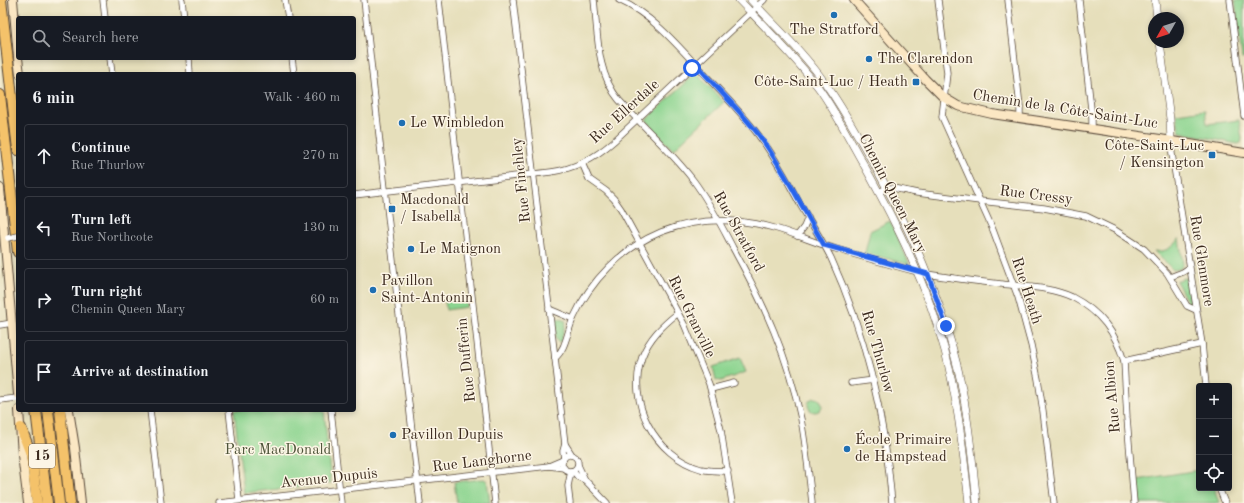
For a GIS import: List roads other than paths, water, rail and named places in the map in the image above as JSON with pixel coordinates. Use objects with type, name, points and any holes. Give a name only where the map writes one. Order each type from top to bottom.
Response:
[{"type":"highway","points":[[1,0],[16,132]]},
{"type":"highway","points":[[0,95],[16,235]]},
{"type":"highway","name":"15","points":[[36,412],[47,503]]},
{"type":"highway","name":"15","points":[[48,412],[59,503]]},
{"type":"highway","points":[[60,412],[70,503]]},
{"type":"highway","points":[[21,428],[31,454],[37,503]]},
{"type":"main road","points":[[13,0],[16,35]]},
{"type":"main road","name":"Chemin de la Côte-Saint-Luc","points":[[854,0],[925,79],[943,97],[954,104],[968,109],[1020,118],[1244,153]]},
{"type":"main road","points":[[18,60],[20,72]]},
{"type":"main road","points":[[0,188],[16,370]]},
{"type":"main road","points":[[19,412],[22,455],[28,503]]},
{"type":"main road","points":[[69,412],[81,503]]},
{"type":"street","points":[[103,0],[105,16]]},
{"type":"street","points":[[182,0],[184,16]]},
{"type":"street","points":[[286,0],[288,16]]},
{"type":"street","points":[[364,0],[420,503]]},
{"type":"street","name":"Rue Dufferin","points":[[439,0],[495,503]]},
{"type":"street","name":"Rue Finchley","points":[[513,0],[565,444],[563,451],[564,459]]},
{"type":"street","name":"Rue Stratford","points":[[594,0],[601,61],[605,75],[615,96],[692,178],[706,198],[757,290],[773,327],[786,363],[802,426],[812,503]]},
{"type":"street","name":"Rue Thurlow","points":[[619,0],[650,20],[696,64],[747,120],[777,161],[824,245],[848,299],[867,352],[884,427],[892,503]]},
{"type":"street","name":"Chemin Queen Mary","points":[[739,0],[803,68],[824,96],[842,125],[879,192],[918,272],[940,335],[954,390],[969,503]]},
{"type":"street","name":"Chemin Queen Mary","points":[[751,0],[804,56],[825,82],[846,114],[909,230],[928,274],[946,326],[962,389],[971,444],[978,503]]},
{"type":"street","name":"Rue Ellerdale","points":[[356,195],[561,171],[582,163],[607,148],[764,0]]},
{"type":"street","name":"Rue Heath","points":[[938,0],[947,73],[943,97],[942,120],[993,230],[1013,286],[1026,329],[1038,378],[1054,503]]},
{"type":"street","points":[[1008,0],[1020,106],[1020,118]]},
{"type":"street","points":[[1079,0],[1092,129]]},
{"type":"street","points":[[1155,0],[1156,12]]},
{"type":"street","points":[[1230,0],[1244,116]]},
{"type":"street","points":[[1161,48],[1170,119],[1171,141]]},
{"type":"street","points":[[110,60],[112,72]]},
{"type":"street","points":[[188,60],[190,72]]},
{"type":"street","points":[[292,60],[294,72]]},
{"type":"street","name":"Rue Glenmore","points":[[1171,141],[1189,268],[1202,344],[1206,383]]},
{"type":"street","name":"Rue Granville","points":[[582,163],[589,179],[606,191],[617,203],[693,342],[711,389],[721,430],[732,503]]},
{"type":"street","points":[[879,192],[887,188]]},
{"type":"street","name":"Rue Cressy","points":[[887,188],[1077,213],[1093,219],[1115,230],[1139,245],[1161,265],[1187,306],[1196,310]]},
{"type":"street","points":[[797,236],[804,228],[808,217]]},
{"type":"street","name":"Rue Albion","points":[[555,358],[560,354],[573,319],[589,290],[612,263],[640,243],[659,233],[710,220],[755,223],[824,245],[918,272],[1043,289],[1062,293],[1087,306],[1103,320],[1118,342],[1124,361],[1134,503]]},
{"type":"street","points":[[4,239],[16,236]]},
{"type":"street","points":[[1170,277],[1189,268]]},
{"type":"street","points":[[549,309],[573,319]]},
{"type":"street","points":[[678,313],[656,333],[650,341],[642,358],[638,385],[642,411],[645,420],[655,437],[673,454],[702,469],[728,471]]},
{"type":"street","points":[[0,325],[12,323]]},
{"type":"street","points":[[1124,361],[1202,344]]},
{"type":"street","points":[[851,383],[874,380]]},
{"type":"street","points":[[711,389],[734,383]]},
{"type":"street","points":[[954,390],[962,389]]},
{"type":"street","points":[[0,400],[16,398]]},
{"type":"street","points":[[150,412],[161,503]]},
{"type":"street","points":[[229,412],[239,500]]},
{"type":"street","points":[[331,412],[341,503]]},
{"type":"street","name":"Rue Finchley","points":[[565,444],[572,455]]},
{"type":"street","points":[[585,480],[578,465],[577,458],[572,455],[564,459],[562,464],[564,468],[572,471],[585,480],[607,503]]},
{"type":"street","name":"Rue Langhorne","points":[[549,466],[564,459]]},
{"type":"street","points":[[570,503],[568,486],[572,471],[578,465]]},
{"type":"street","name":"Rue Langhorne","points":[[417,481],[549,466],[564,468]]},
{"type":"street","name":"Avenue Dupuis","points":[[219,503],[239,500],[260,501],[340,489],[417,481]]},
{"type":"street","points":[[1220,491],[1225,503]]},
{"type":"place","name":"The Stratford","points":[[834,15]]},
{"type":"place","name":"The Clarendon","points":[[869,59]]},
{"type":"place","name":"Côte-Saint-Luc / Heath","points":[[916,82]]},
{"type":"place","name":"Le Wimbledon","points":[[402,123]]},
{"type":"place","name":"Côte-Saint-Luc / Kensington","points":[[1212,155]]},
{"type":"place","name":"Macdonald / Isabella","points":[[392,209]]},
{"type":"place","name":"Le Matignon","points":[[411,249]]},
{"type":"place","name":"Pavillon Saint-Antonin","points":[[373,290]]},
{"type":"place","name":"Pavillon Dupuis","points":[[393,435]]},
{"type":"place","name":"École Primaire de Hampstead","points":[[847,449]]},
{"type":"park label","name":"Parc MacDonald","points":[[278,450]]}]
